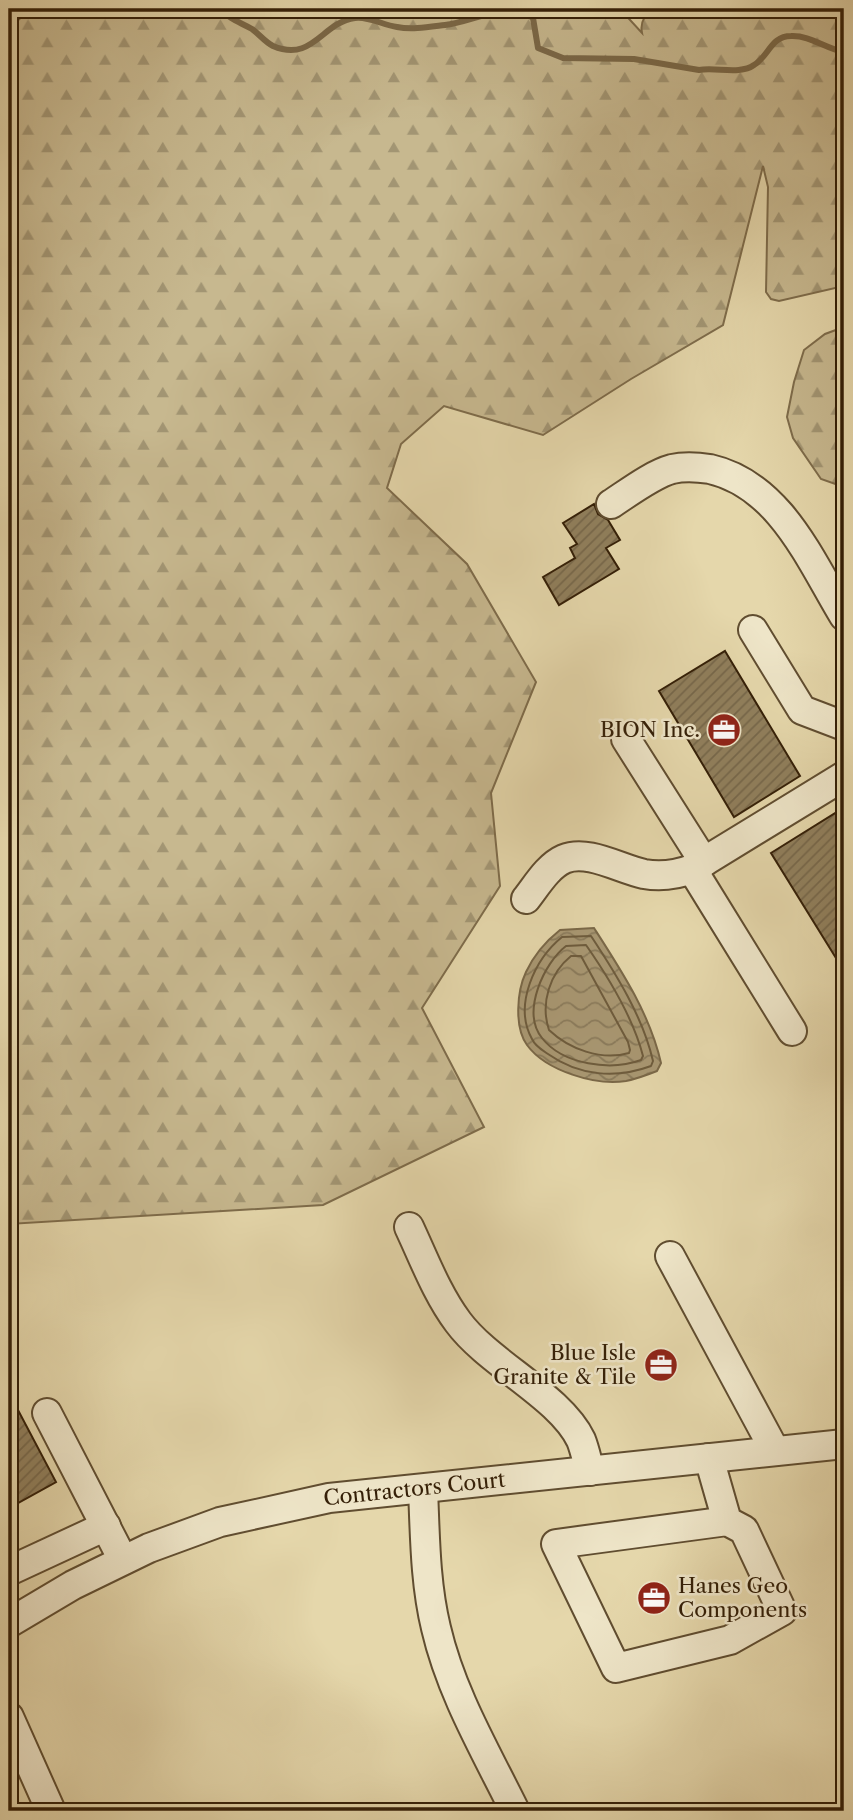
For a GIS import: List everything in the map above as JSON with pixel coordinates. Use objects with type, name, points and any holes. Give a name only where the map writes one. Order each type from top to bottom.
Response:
[{"type":"street","points":[[611,504],[668,470],[681,467],[698,467],[738,477],[761,495],[788,523],[844,616]]},
{"type":"street","points":[[754,630],[802,710],[844,726]]},
{"type":"street","points":[[626,739],[792,1031]]},
{"type":"street","points":[[526,899],[551,868],[574,856],[644,874],[664,876],[698,866],[844,776]]},
{"type":"street","points":[[409,1227],[458,1323],[484,1349],[559,1412],[580,1440],[590,1471]]},
{"type":"street","points":[[670,1255],[775,1451]]},
{"type":"street","points":[[47,1413],[123,1560]]},
{"type":"street","name":"Contractors Court","points":[[9,1623],[73,1585],[149,1548],[220,1522],[278,1508],[329,1498],[844,1444]]},
{"type":"street","points":[[709,1458],[726,1521],[744,1530],[782,1611],[730,1640],[616,1668],[556,1544],[726,1521]]},
{"type":"street","points":[[423,1489],[426,1558],[436,1628],[460,1701],[515,1811]]},
{"type":"street","points":[[9,1571],[106,1526]]},
{"type":"street","points":[[9,1717],[51,1811]]},
{"type":"green space","points":[[9,9],[620,9],[642,33],[643,20],[653,9],[844,9],[844,286],[779,301],[771,299],[766,292],[768,187],[763,166],[723,325],[543,435],[444,406],[401,444],[387,488],[467,564],[536,682],[491,793],[500,886],[422,1008],[484,1127],[323,1205],[9,1224]]},
{"type":"green space","points":[[844,327],[844,487],[821,479],[793,438],[787,417],[804,350],[825,334]]},
{"type":"water","points":[[594,928],[624,976],[650,1027],[661,1063],[657,1071],[614,1082],[587,1079],[546,1062],[535,1054],[523,1037],[518,1009],[521,989],[526,972],[537,954],[560,930]]},
{"type":"building","points":[[594,504],[598,514],[608,520],[620,540],[606,548],[619,569],[559,605],[543,577],[575,558],[570,548],[577,544],[563,523]]},
{"type":"building","points":[[725,651],[800,776],[734,817],[659,691]]},
{"type":"building","points":[[837,812],[844,824],[844,971],[771,853]]},
{"type":"building","points":[[9,1393],[56,1482],[9,1508]]},
{"type":"waterway","points":[[9,26],[27,9]]},
{"type":"waterway","points":[[221,9],[273,46],[287,50],[308,46],[334,26],[355,18],[415,28],[445,25],[513,11],[533,18],[538,48],[563,58],[634,59],[699,70],[742,70],[759,61],[779,39],[791,36],[805,38],[844,52]]},
{"type":"place","name":"BION Inc.","points":[[724,730]]},
{"type":"place","name":"Blue Isle Granite & Tile","points":[[661,1365]]},
{"type":"place","name":"Hanes Geo Components","points":[[654,1598]]}]
